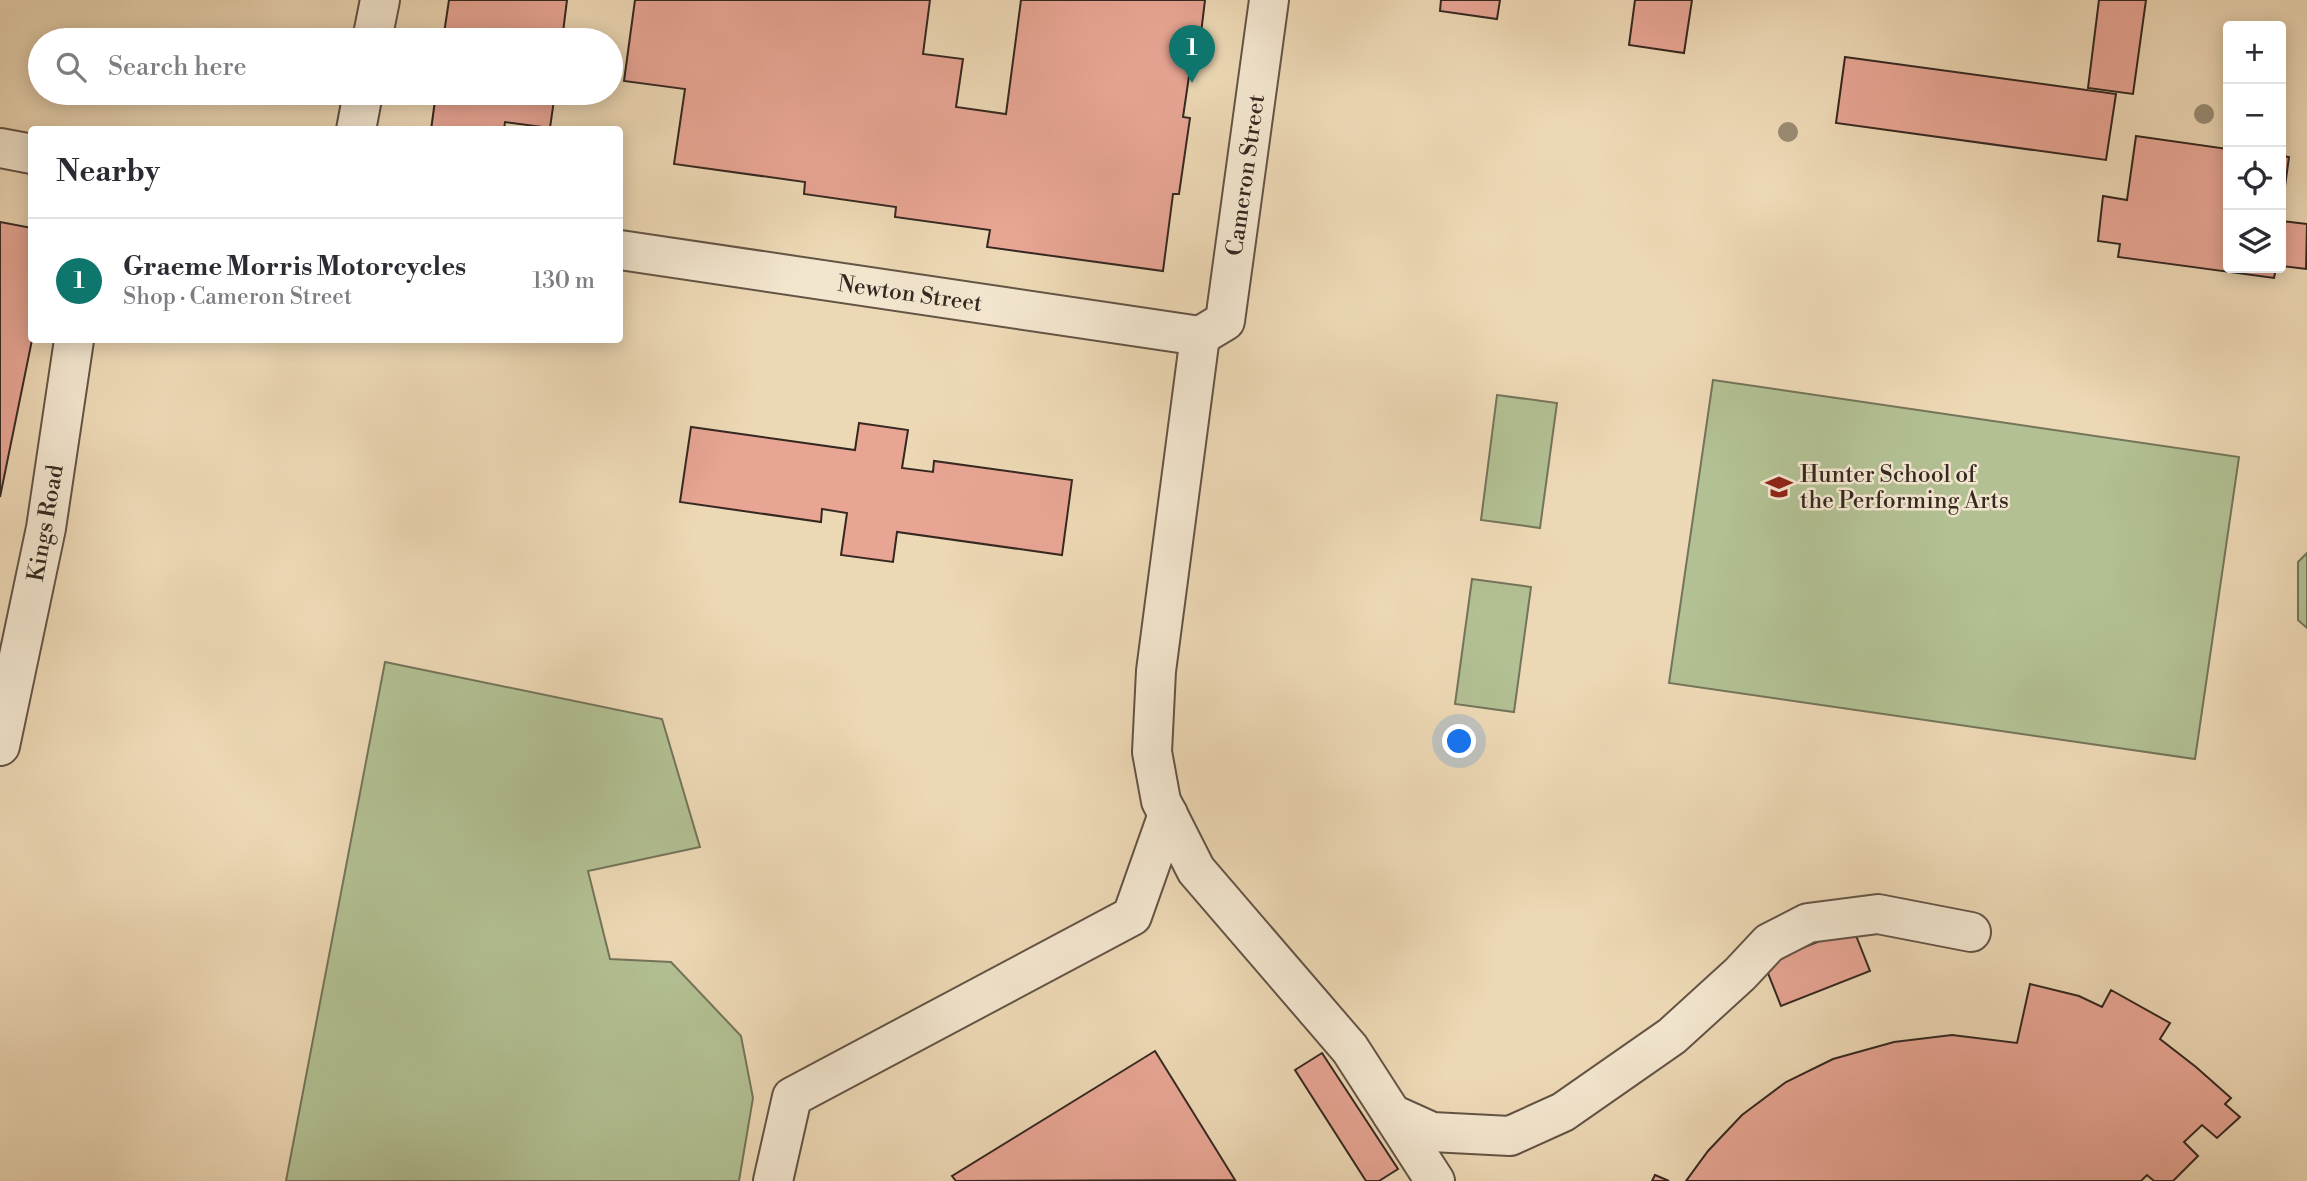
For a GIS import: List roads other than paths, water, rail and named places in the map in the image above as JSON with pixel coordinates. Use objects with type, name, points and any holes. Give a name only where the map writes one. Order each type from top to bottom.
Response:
[{"type":"street","points":[[374,28],[380,0]]},
{"type":"street","name":"Cameron Street","points":[[1200,336],[1225,321],[1269,0]]},
{"type":"street","points":[[357,126],[361,105]]},
{"type":"street","points":[[0,148],[28,153]]},
{"type":"street","name":"Newton Street","points":[[623,250],[1200,336]]},
{"type":"street","points":[[1200,336],[1156,671],[1152,752],[1161,801],[1196,870],[1350,1049],[1435,1181]]},
{"type":"street","name":"Kings Road","points":[[0,746],[46,528],[74,343]]},
{"type":"street","points":[[781,1174],[792,1097],[1132,916],[1168,814]]},
{"type":"street","points":[[1392,1114],[1432,1132],[1510,1136],[1553,1117],[1672,1035],[1740,974],[1769,943],[1808,923],[1878,914],[1971,932]]},
{"type":"place","name":"Graeme Morris Motorcycles","points":[[1192,83]]},
{"type":"place","name":"Hunter School of the Performing Arts","points":[[1779,487]]}]
